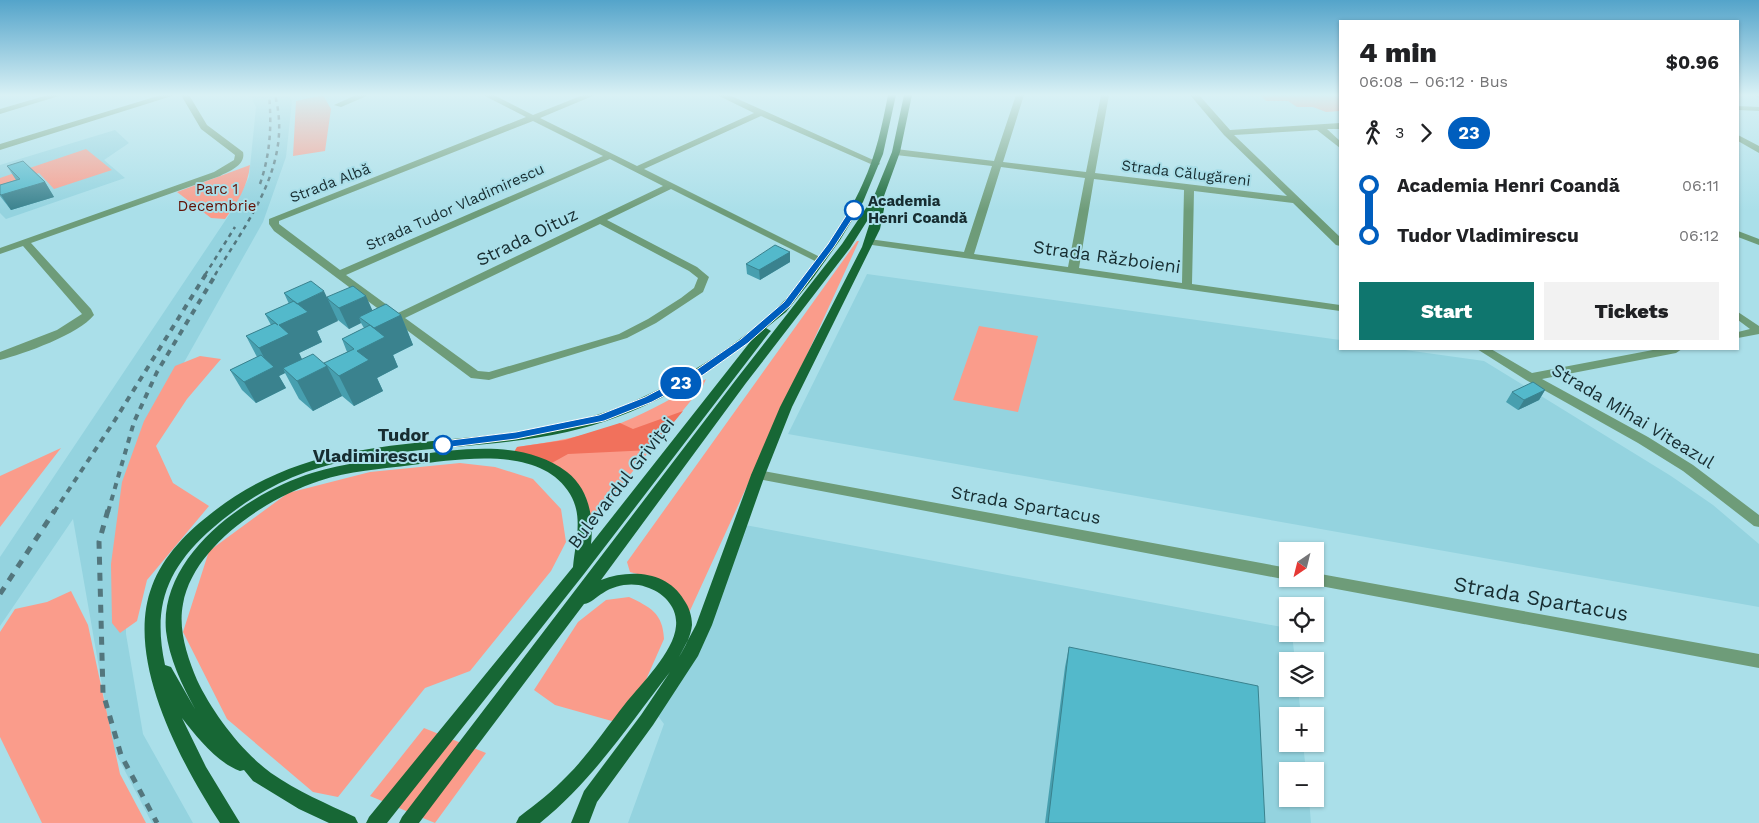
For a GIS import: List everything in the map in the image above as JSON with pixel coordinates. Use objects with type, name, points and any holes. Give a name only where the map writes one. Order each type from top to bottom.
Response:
[{"type":"main road","name":"Bulevardul Griviței","points":[[375,823],[579,570],[821,260],[863,194],[876,163],[883,133]]},
{"type":"main road","name":"Bulevardul Griviței","points":[[408,823],[742,380],[846,246],[879,196],[896,152],[900,133]]},
{"type":"main road","name":"Bulevardul Griviței","points":[[580,823],[590,798],[647,720],[692,651],[704,625],[758,475],[786,407],[869,242],[881,205],[879,196]]},
{"type":"main road","points":[[231,823],[212,796],[183,738],[159,675],[153,642],[151,613],[158,588],[170,566],[189,541],[217,516],[248,495],[275,480],[314,465],[516,435],[601,418],[649,400],[699,372],[744,341],[787,304]]},
{"type":"main road","points":[[265,779],[219,731],[199,699],[179,657],[173,629],[176,602],[183,579],[198,555],[216,536],[255,506],[298,484],[342,470],[436,457],[489,453],[509,455],[527,459],[544,466],[562,476],[573,487],[583,506],[586,523],[585,542],[579,570]]},
{"type":"main road","points":[[525,823],[549,804],[586,768],[672,653],[682,634],[684,620],[682,609],[670,592],[658,585],[634,579],[615,581],[593,591],[562,621]]},
{"type":"main road","points":[[153,642],[171,685],[199,728],[219,748],[305,803],[349,823]]},
{"type":"street","points":[[0,147],[46,133]]},
{"type":"street","points":[[0,251],[232,167],[240,159],[240,154],[212,133]]},
{"type":"street","name":"Strada Albă","points":[[339,274],[278,229],[274,224],[274,219],[494,133]]},
{"type":"street","points":[[565,133],[821,260]]},
{"type":"street","points":[[637,169],[715,133]]},
{"type":"street","points":[[807,133],[876,163]]},
{"type":"street","points":[[968,256],[1008,133]]},
{"type":"street","points":[[1073,270],[1098,133]]},
{"type":"street","points":[[1227,133],[1339,242]]},
{"type":"street","points":[[1326,133],[1339,144]]},
{"type":"street","points":[[1739,139],[1759,150]]},
{"type":"street","name":"Strada Călugăreni","points":[[896,152],[1294,200]]},
{"type":"street","name":"Strada Tudor Vladimirescu","points":[[339,274],[610,156]]},
{"type":"street","name":"Strada Oituz","points":[[398,317],[670,186]]},
{"type":"street","points":[[1187,286],[1189,186]]},
{"type":"street","points":[[339,274],[475,375],[489,376],[623,336],[652,321],[699,290],[704,277],[693,269],[600,220]]},
{"type":"street","points":[[1739,234],[1759,242]]},
{"type":"street","name":"Strada Războieni","points":[[869,242],[1339,308]]},
{"type":"street","points":[[0,356],[74,326],[86,319],[88,315],[87,311],[25,243]]},
{"type":"street","points":[[1739,316],[1759,331]]},
{"type":"street","points":[[1739,336],[1759,331]]},
{"type":"street","name":"Strada Mihai Viteazul","points":[[1486,350],[1643,440],[1681,464],[1759,522]]},
{"type":"street","points":[[1530,377],[1671,350]]},
{"type":"street","name":"Strada Spartacus","points":[[758,475],[1279,572]]},
{"type":"street","name":"Strada Spartacus","points":[[1324,581],[1759,661]]},
{"type":"shaded area","points":[[104,133],[119,133],[129,143],[104,160],[125,178],[6,219],[0,213],[0,165]]},
{"type":"shaded area","points":[[253,133],[289,133],[286,157],[263,222],[137,446],[125,557],[126,634],[143,734],[193,823],[152,823],[113,748],[73,519],[0,626],[0,557],[235,206],[249,177]]},
{"type":"shaded area","points":[[867,274],[1339,340],[1339,350],[1405,350],[1484,361],[1671,476],[1713,505],[1759,544],[1759,607],[788,434]]},
{"type":"shaded area","points":[[683,411],[651,450],[568,454],[550,464],[514,452],[517,447],[565,440],[620,423],[633,429]]},
{"type":"shaded area","points":[[745,525],[1279,626],[1279,642],[1293,642],[1294,652],[1279,652],[1279,697],[1299,697],[1300,707],[1279,707],[1279,752],[1304,752],[1305,762],[1279,762],[1279,807],[1310,807],[1311,823],[628,823],[664,724],[658,716]]},
{"type":"green space","points":[[294,133],[328,133],[325,151],[293,156]]},
{"type":"green space","points":[[86,149],[112,170],[54,189],[39,173],[0,186],[0,178]]},
{"type":"green space","name":"Parc 1 Decembrie","points":[[250,165],[247,180],[241,194],[225,219],[211,218],[177,192]]},
{"type":"green space","points":[[857,241],[859,241],[688,615],[685,604],[674,589],[660,580],[630,572],[627,562]]},
{"type":"green space","points":[[979,326],[1038,336],[1018,412],[953,400]]},
{"type":"green space","points":[[200,356],[221,359],[187,399],[156,446],[173,483],[209,506],[147,580],[137,621],[120,633],[112,623],[111,564],[122,482],[144,421],[175,366]]},
{"type":"green space","points":[[706,379],[703,386],[591,522],[585,495],[517,447],[570,438],[608,428],[654,408]]},
{"type":"green space","points":[[61,448],[0,527],[0,476]]},
{"type":"green space","points":[[460,463],[495,467],[533,479],[561,509],[566,542],[551,571],[470,671],[425,688],[338,797],[313,792],[227,719],[183,632],[209,551],[288,493],[370,472]]},
{"type":"green space","points":[[71,591],[88,625],[120,774],[146,823],[42,823],[0,737],[0,632],[15,609],[47,602]]},
{"type":"green space","points":[[629,597],[654,612],[661,623],[664,639],[626,725],[555,705],[534,690],[578,622],[606,600]]},
{"type":"green space","points":[[424,728],[486,753],[435,823],[370,796]]},
{"type":"building","points":[[23,161],[45,182],[1,195],[0,185],[20,179],[7,166]]},
{"type":"building","points":[[775,245],[790,252],[759,270],[746,264]]},
{"type":"building","points":[[311,281],[324,291],[297,304],[284,293]]},
{"type":"building","points":[[353,286],[366,296],[339,308],[327,297]]},
{"type":"building","points":[[294,301],[308,312],[279,325],[289,334],[259,348],[246,336],[275,323],[278,325],[265,314]]},
{"type":"building","points":[[386,304],[401,315],[374,328],[359,317]]},
{"type":"building","points":[[370,325],[385,337],[357,351],[369,360],[339,376],[324,363],[354,349],[342,339]]},
{"type":"building","points":[[313,354],[327,366],[297,381],[283,368]]},
{"type":"building","points":[[261,355],[274,367],[244,382],[230,370]]},
{"type":"building","points":[[1533,382],[1545,390],[1524,400],[1512,392]]},
{"type":"building","points":[[1069,647],[1258,686],[1265,823],[1048,823]]},
{"type":"railway","points":[[260,184],[266,162],[269,133]]},
{"type":"railway","points":[[215,275],[254,212],[264,190],[273,168],[278,133]]},
{"type":"railway","points":[[205,275],[235,227]]},
{"type":"railway","points":[[54,512],[115,420],[206,274]]},
{"type":"railway","points":[[108,512],[134,422],[157,372],[216,274]]},
{"type":"railway","points":[[0,594],[55,510]]},
{"type":"railway","points":[[108,510],[99,542],[103,693],[121,755],[157,823]]},
{"type":"bus line","name":"23","points":[[443,445],[516,435],[601,418],[649,400],[699,372],[723,358],[787,304],[832,245],[854,210]]},
{"type":"place","name":"Academia Henri Coandă","points":[[854,210]]},
{"type":"place","name":"Tudor Vladimirescu","points":[[443,445]]}]
